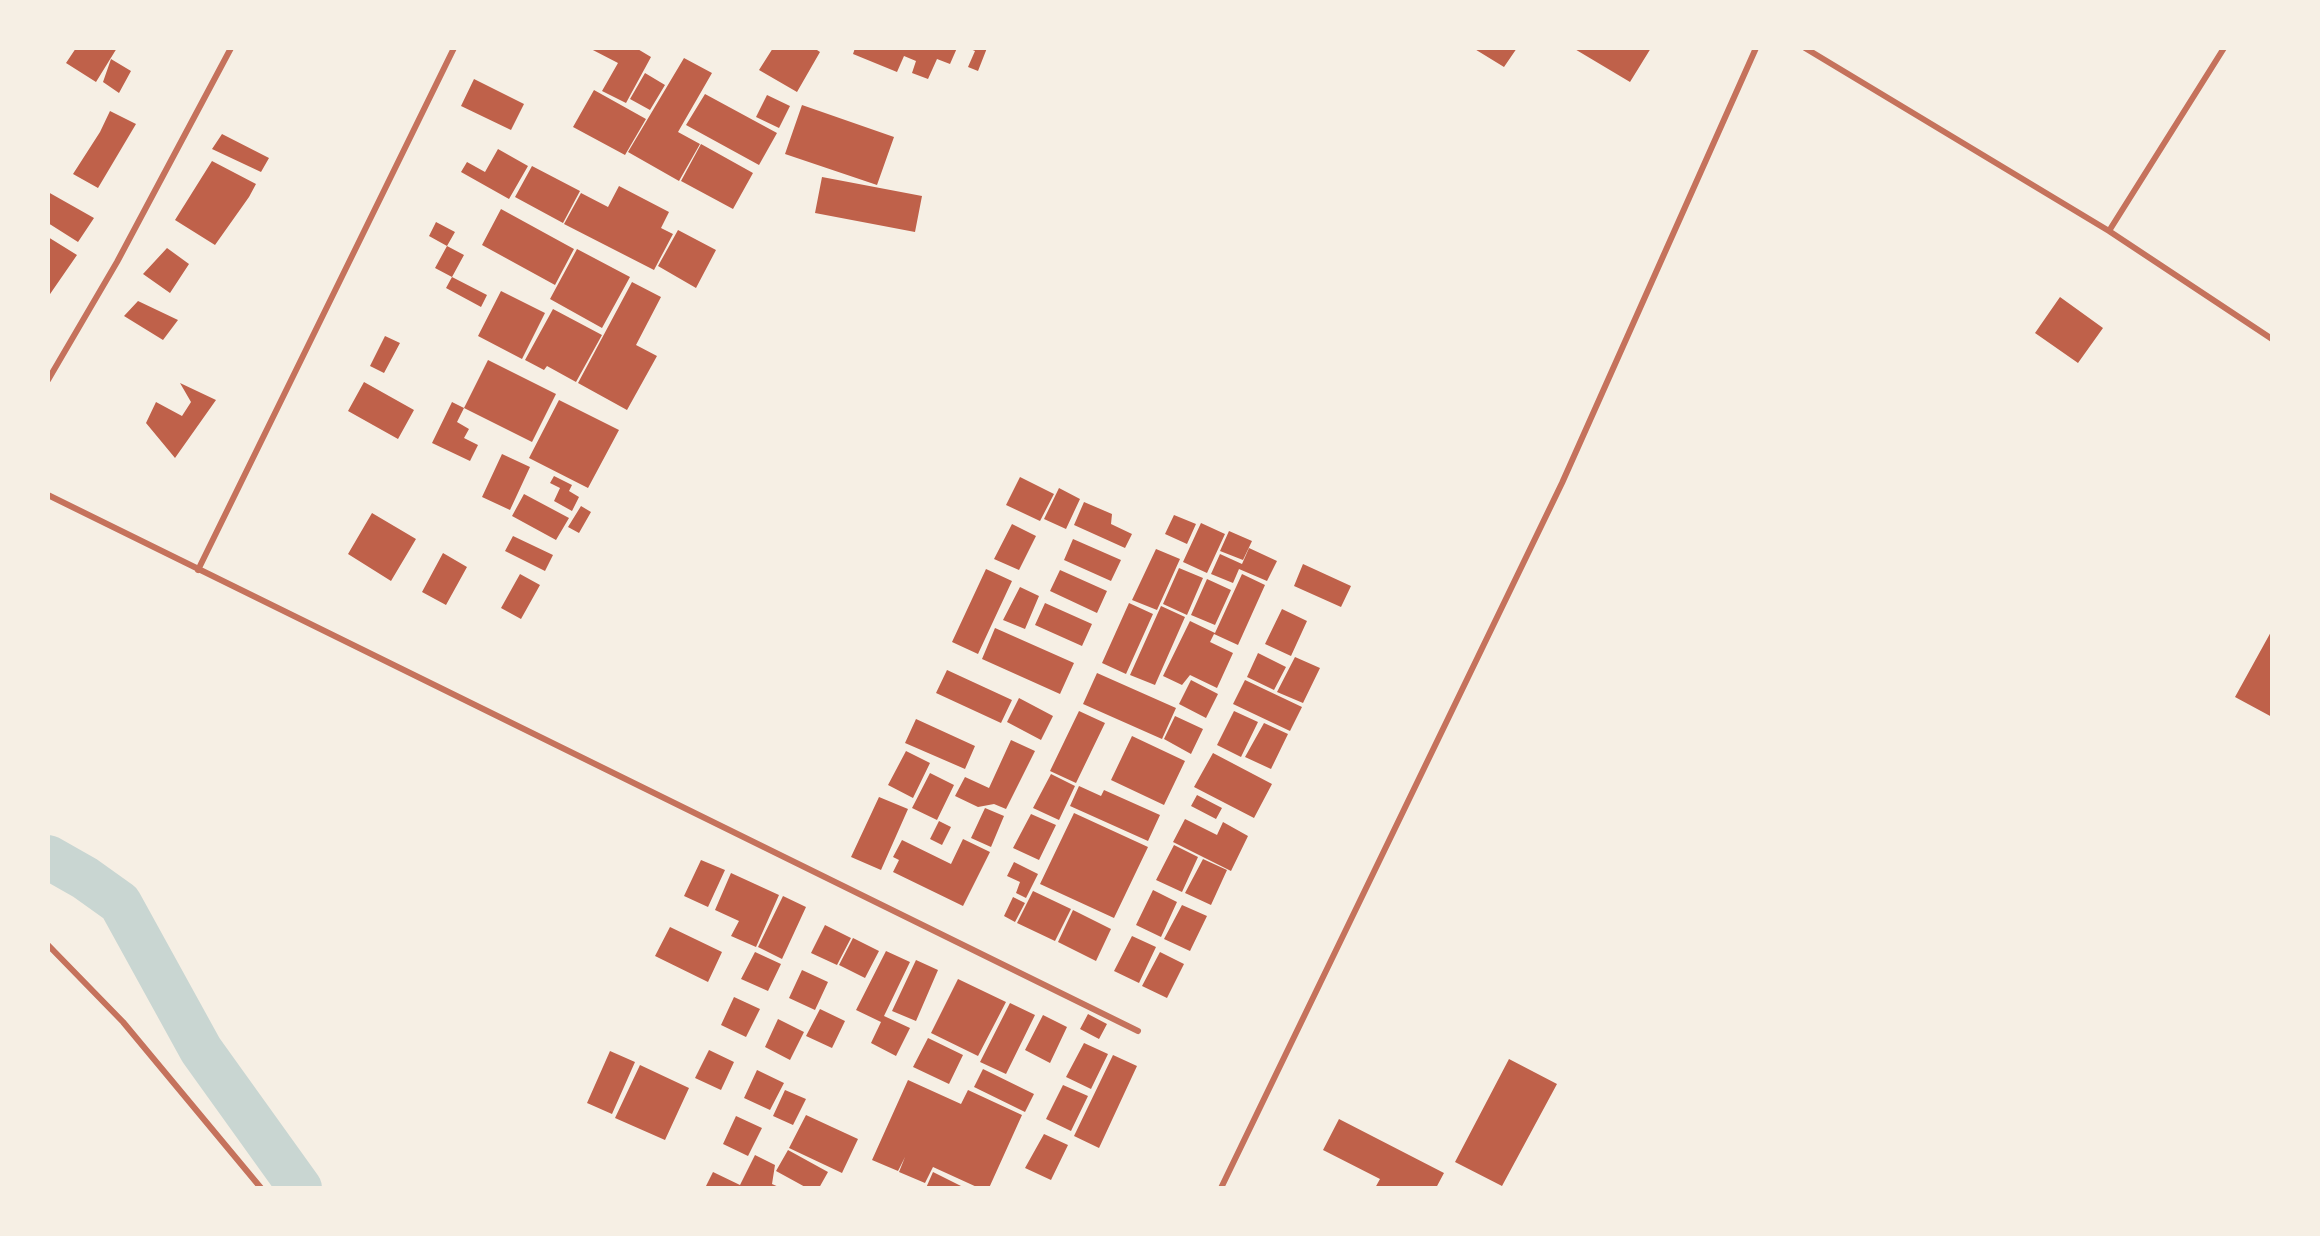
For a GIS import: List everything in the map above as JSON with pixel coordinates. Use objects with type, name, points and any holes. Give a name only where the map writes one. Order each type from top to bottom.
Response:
[{"type":"street","points":[[48,380],[117,262],[231,48]]},
{"type":"street","points":[[198,570],[454,48]]},
{"type":"street","points":[[1221,1188],[1562,483],[1756,48]]},
{"type":"street","points":[[1805,48],[2109,231],[2272,339]]},
{"type":"street","points":[[2109,231],[2224,48]]},
{"type":"street","points":[[48,495],[1138,1031]]},
{"type":"street","points":[[48,945],[123,1022],[261,1188]]},
{"type":"building","points":[[76,48],[117,48],[96,82],[66,63]]},
{"type":"building","points":[[589,48],[636,48],[651,57],[626,103],[602,91],[618,63]]},
{"type":"building","points":[[773,48],[814,48],[820,52],[797,92],[759,70]]},
{"type":"building","points":[[855,48],[957,48],[950,64],[937,59],[928,79],[912,73],[916,61],[904,56],[897,72],[853,54]]},
{"type":"building","points":[[968,48],[987,48],[978,71],[968,67],[975,51]]},
{"type":"building","points":[[1473,48],[1517,48],[1504,67]]},
{"type":"building","points":[[1573,48],[1651,48],[1630,82]]},
{"type":"building","points":[[684,58],[712,73],[678,132],[700,144],[679,181],[628,152]]},
{"type":"building","points":[[111,59],[131,71],[119,93],[103,82]]},
{"type":"building","points":[[645,73],[665,85],[650,110],[630,99]]},
{"type":"building","points":[[474,79],[524,104],[511,130],[461,106]]},
{"type":"building","points":[[594,90],[646,119],[625,155],[573,127]]},
{"type":"building","points":[[705,94],[777,133],[759,165],[686,125]]},
{"type":"building","points":[[767,95],[790,106],[779,128],[756,117]]},
{"type":"building","points":[[802,105],[894,137],[877,185],[785,154]]},
{"type":"building","points":[[110,111],[136,124],[98,188],[73,174],[100,132]]},
{"type":"building","points":[[222,134],[269,158],[261,172],[212,149]]},
{"type":"building","points":[[701,144],[753,173],[733,209],[681,181]]},
{"type":"building","points":[[498,149],[528,166],[509,199],[461,172],[467,162],[485,172]]},
{"type":"building","points":[[212,161],[256,184],[215,245],[175,220]]},
{"type":"building","points":[[532,166],[580,191],[563,223],[515,197]]},
{"type":"building","points":[[822,177],[922,196],[915,232],[815,213]]},
{"type":"building","points":[[619,186],[669,212],[661,228],[673,234],[654,270],[564,224],[581,193],[608,207]]},
{"type":"building","points":[[48,192],[94,218],[78,242],[48,223]]},
{"type":"building","points":[[501,209],[574,249],[555,285],[482,245]]},
{"type":"building","points":[[436,222],[455,232],[447,246],[429,236]]},
{"type":"building","points":[[678,230],[716,250],[696,288],[658,266]]},
{"type":"building","points":[[48,237],[77,255],[48,297]]},
{"type":"building","points":[[447,246],[464,255],[452,277],[435,268]]},
{"type":"building","points":[[167,248],[189,264],[170,293],[143,274]]},
{"type":"building","points":[[577,249],[630,277],[602,328],[550,299]]},
{"type":"building","points":[[452,277],[487,295],[481,307],[446,288]]},
{"type":"building","points":[[632,282],[661,297],[636,345],[657,356],[627,410],[578,383]]},
{"type":"building","points":[[501,291],[545,313],[522,359],[478,336]]},
{"type":"building","points":[[2060,297],[2103,328],[2078,363],[2035,333]]},
{"type":"building","points":[[138,301],[178,320],[163,340],[124,316]]},
{"type":"building","points":[[553,309],[602,335],[576,382],[547,366],[544,370],[525,360]]},
{"type":"building","points":[[385,336],[400,343],[384,373],[370,366]]},
{"type":"building","points":[[488,360],[556,394],[532,442],[464,408]]},
{"type":"building","points":[[364,382],[414,410],[398,439],[348,411]]},
{"type":"building","points":[[180,383],[216,400],[175,458],[146,423],[156,402],[182,416],[191,402]]},
{"type":"building","points":[[559,400],[619,430],[588,488],[529,458]]},
{"type":"building","points":[[452,402],[464,408],[457,422],[469,429],[464,438],[478,445],[470,461],[432,443]]},
{"type":"building","points":[[502,454],[530,467],[510,510],[482,497]]},
{"type":"building","points":[[554,476],[572,485],[569,491],[579,497],[572,511],[554,501],[560,488],[550,483]]},
{"type":"building","points":[[1020,477],[1054,494],[1040,521],[1006,505]]},
{"type":"building","points":[[1059,488],[1080,499],[1066,529],[1044,519]]},
{"type":"building","points":[[524,494],[569,518],[556,540],[512,516]]},
{"type":"building","points":[[1084,502],[1112,514],[1111,524],[1132,534],[1125,548],[1074,525]]},
{"type":"building","points":[[581,506],[591,512],[579,533],[568,527]]},
{"type":"building","points":[[372,513],[416,539],[391,581],[348,554]]},
{"type":"building","points":[[1174,515],[1196,524],[1187,544],[1165,534]]},
{"type":"building","points":[[1201,523],[1225,534],[1207,573],[1183,562]]},
{"type":"building","points":[[1012,524],[1036,536],[1019,570],[994,559]]},
{"type":"building","points":[[1229,531],[1252,541],[1243,560],[1220,551]]},
{"type":"building","points":[[513,536],[553,555],[545,571],[505,551]]},
{"type":"building","points":[[1073,539],[1121,560],[1111,581],[1064,560]]},
{"type":"building","points":[[1249,548],[1277,561],[1267,581],[1239,569],[1233,583],[1211,574],[1220,554],[1242,564]]},
{"type":"building","points":[[1156,549],[1180,559],[1157,610],[1132,600]]},
{"type":"building","points":[[443,553],[467,567],[446,605],[422,592]]},
{"type":"building","points":[[1303,564],[1351,586],[1341,607],[1294,586]]},
{"type":"building","points":[[1179,568],[1203,578],[1187,615],[1163,604]]},
{"type":"building","points":[[986,569],[1012,581],[978,654],[952,642]]},
{"type":"building","points":[[1060,570],[1107,591],[1097,613],[1050,591]]},
{"type":"building","points":[[520,574],[540,585],[521,619],[501,608]]},
{"type":"building","points":[[1242,574],[1265,585],[1238,645],[1214,634],[1210,642],[1233,653],[1217,688],[1190,675],[1182,685],[1163,676],[1190,621],[1215,633]]},
{"type":"building","points":[[1207,579],[1231,590],[1215,625],[1191,615]]},
{"type":"building","points":[[1020,587],[1039,596],[1025,629],[1003,620]]},
{"type":"building","points":[[1045,603],[1092,624],[1082,646],[1035,625]]},
{"type":"building","points":[[1129,603],[1153,614],[1126,674],[1102,663]]},
{"type":"building","points":[[1161,606],[1185,617],[1155,685],[1130,675]]},
{"type":"building","points":[[1282,609],[1307,621],[1291,656],[1265,644]]},
{"type":"building","points":[[995,628],[1074,663],[1060,694],[982,659]]},
{"type":"building","points":[[2272,630],[2272,717],[2235,697]]},
{"type":"building","points":[[1258,653],[1286,667],[1274,690],[1247,677]]},
{"type":"building","points":[[1295,657],[1320,668],[1303,703],[1277,692]]},
{"type":"building","points":[[947,670],[1012,700],[1001,723],[936,693]]},
{"type":"building","points":[[1097,673],[1176,708],[1162,739],[1083,704]]},
{"type":"building","points":[[1191,680],[1218,694],[1206,718],[1179,704]]},
{"type":"building","points":[[1245,680],[1302,707],[1290,731],[1233,704]]},
{"type":"building","points":[[1019,698],[1053,716],[1041,740],[1007,722]]},
{"type":"building","points":[[1079,711],[1105,723],[1076,783],[1050,771]]},
{"type":"building","points":[[1234,711],[1258,722],[1241,757],[1217,745]]},
{"type":"building","points":[[1175,716],[1203,729],[1191,754],[1164,739]]},
{"type":"building","points":[[916,719],[975,746],[965,769],[905,743]]},
{"type":"building","points":[[1264,723],[1288,734],[1271,769],[1245,757]]},
{"type":"building","points":[[1132,736],[1185,761],[1164,805],[1111,780]]},
{"type":"building","points":[[1011,740],[1035,751],[1006,809],[994,804],[978,807],[955,796],[965,777],[989,788]]},
{"type":"building","points":[[906,751],[930,763],[913,798],[888,785]]},
{"type":"building","points":[[1213,753],[1272,784],[1254,818],[1194,787]]},
{"type":"building","points":[[930,773],[954,785],[937,820],[912,808]]},
{"type":"building","points":[[1051,774],[1075,786],[1059,820],[1033,808]]},
{"type":"building","points":[[1079,786],[1101,796],[1104,790],[1160,815],[1148,841],[1070,806]]},
{"type":"building","points":[[1197,795],[1222,808],[1216,819],[1191,806]]},
{"type":"building","points":[[879,797],[908,809],[881,870],[851,857]]},
{"type":"building","points":[[985,808],[1004,816],[991,847],[971,838]]},
{"type":"building","points":[[1074,813],[1148,847],[1114,918],[1040,884]]},
{"type":"building","points":[[1031,814],[1056,825],[1039,860],[1013,848]]},
{"type":"building","points":[[1185,819],[1217,835],[1223,822],[1248,836],[1231,871],[1173,842]]},
{"type":"building","points":[[939,821],[951,827],[942,845],[930,839]]},
{"type":"building","points":[[963,839],[990,852],[963,906],[893,872],[899,860],[893,857],[902,840],[951,864]]},
{"type":"building","points":[[1174,845],[1198,857],[1182,892],[1156,880]]},
{"type":"building","points":[[1203,859],[1227,870],[1211,905],[1185,893]]},
{"type":"building","points":[[701,860],[725,870],[708,907],[684,896]]},
{"type":"building","points":[[1014,862],[1038,874],[1026,898],[1016,893],[1020,882],[1007,876]]},
{"type":"building","points":[[731,873],[779,895],[756,947],[731,936],[739,921],[715,910]]},
{"type":"building","points":[[1153,890],[1177,902],[1161,937],[1136,925]]},
{"type":"building","points":[[1033,891],[1071,909],[1055,941],[1017,923]]},
{"type":"building","points":[[783,896],[806,907],[782,959],[758,947]]},
{"type":"building","points":[[1013,897],[1025,903],[1015,922],[1004,916]]},
{"type":"building","points":[[1182,905],[1207,916],[1190,951],[1164,939]]},
{"type":"building","points":[[1073,910],[1111,929],[1096,961],[1058,942]]},
{"type":"building","points":[[825,925],[851,938],[837,965],[811,953]]},
{"type":"building","points":[[670,927],[722,952],[708,982],[655,956]]},
{"type":"building","points":[[1132,936],[1156,947],[1139,983],[1114,971]]},
{"type":"building","points":[[853,938],[879,951],[865,978],[839,965]]},
{"type":"building","points":[[886,951],[910,962],[884,1016],[910,1028],[896,1056],[871,1043],[881,1022],[856,1010]]},
{"type":"building","points":[[755,952],[781,964],[768,991],[741,979]]},
{"type":"building","points":[[1160,952],[1184,964],[1167,998],[1142,986]]},
{"type":"building","points":[[916,960],[938,970],[916,1021],[892,1011]]},
{"type":"building","points":[[802,970],[828,982],[815,1010],[789,998]]},
{"type":"building","points":[[958,979],[1006,1002],[978,1056],[931,1033]]},
{"type":"building","points":[[734,997],[760,1009],[746,1037],[721,1025]]},
{"type":"building","points":[[1010,1003],[1035,1015],[1006,1074],[980,1062]]},
{"type":"building","points":[[820,1009],[845,1021],[832,1048],[806,1036]]},
{"type":"building","points":[[1088,1014],[1107,1024],[1099,1039],[1080,1029]]},
{"type":"building","points":[[1043,1015],[1067,1027],[1050,1063],[1025,1050]]},
{"type":"building","points":[[778,1019],[804,1032],[790,1060],[765,1047]]},
{"type":"building","points":[[928,1038],[963,1055],[949,1084],[913,1067]]},
{"type":"building","points":[[1084,1043],[1108,1054],[1091,1089],[1066,1077]]},
{"type":"building","points":[[709,1050],[734,1062],[721,1090],[695,1078]]},
{"type":"building","points":[[610,1051],[635,1062],[612,1114],[587,1103]]},
{"type":"building","points":[[1113,1055],[1137,1066],[1099,1148],[1074,1136]]},
{"type":"building","points":[[1509,1059],[1557,1084],[1502,1186],[1455,1162]]},
{"type":"building","points":[[640,1065],[689,1088],[665,1140],[615,1118]]},
{"type":"building","points":[[983,1069],[1034,1094],[1025,1112],[974,1087]]},
{"type":"building","points":[[757,1070],[784,1083],[770,1110],[744,1098]]},
{"type":"building","points":[[908,1080],[961,1104],[968,1090],[1022,1115],[989,1188],[979,1188],[933,1167],[925,1183],[899,1172],[905,1157],[898,1171],[872,1160]]},
{"type":"building","points":[[1063,1085],[1088,1096],[1071,1131],[1046,1119]]},
{"type":"building","points":[[785,1090],[806,1099],[793,1125],[773,1116]]},
{"type":"building","points":[[806,1115],[858,1139],[842,1173],[789,1148]]},
{"type":"building","points":[[736,1116],[762,1128],[748,1156],[723,1144]]},
{"type":"building","points":[[1339,1119],[1444,1173],[1436,1188],[1375,1188],[1380,1179],[1323,1150]]},
{"type":"building","points":[[1044,1134],[1068,1145],[1051,1180],[1025,1168]]},
{"type":"building","points":[[788,1150],[828,1172],[819,1188],[807,1188],[776,1171]]},
{"type":"building","points":[[755,1155],[775,1165],[772,1184],[781,1188],[705,1188],[713,1172],[740,1185]]},
{"type":"building","points":[[933,1172],[965,1188],[926,1188]]},
{"type":"waterway","points":[[48,857],[85,878],[120,903],[201,1050],[300,1188]]}]
